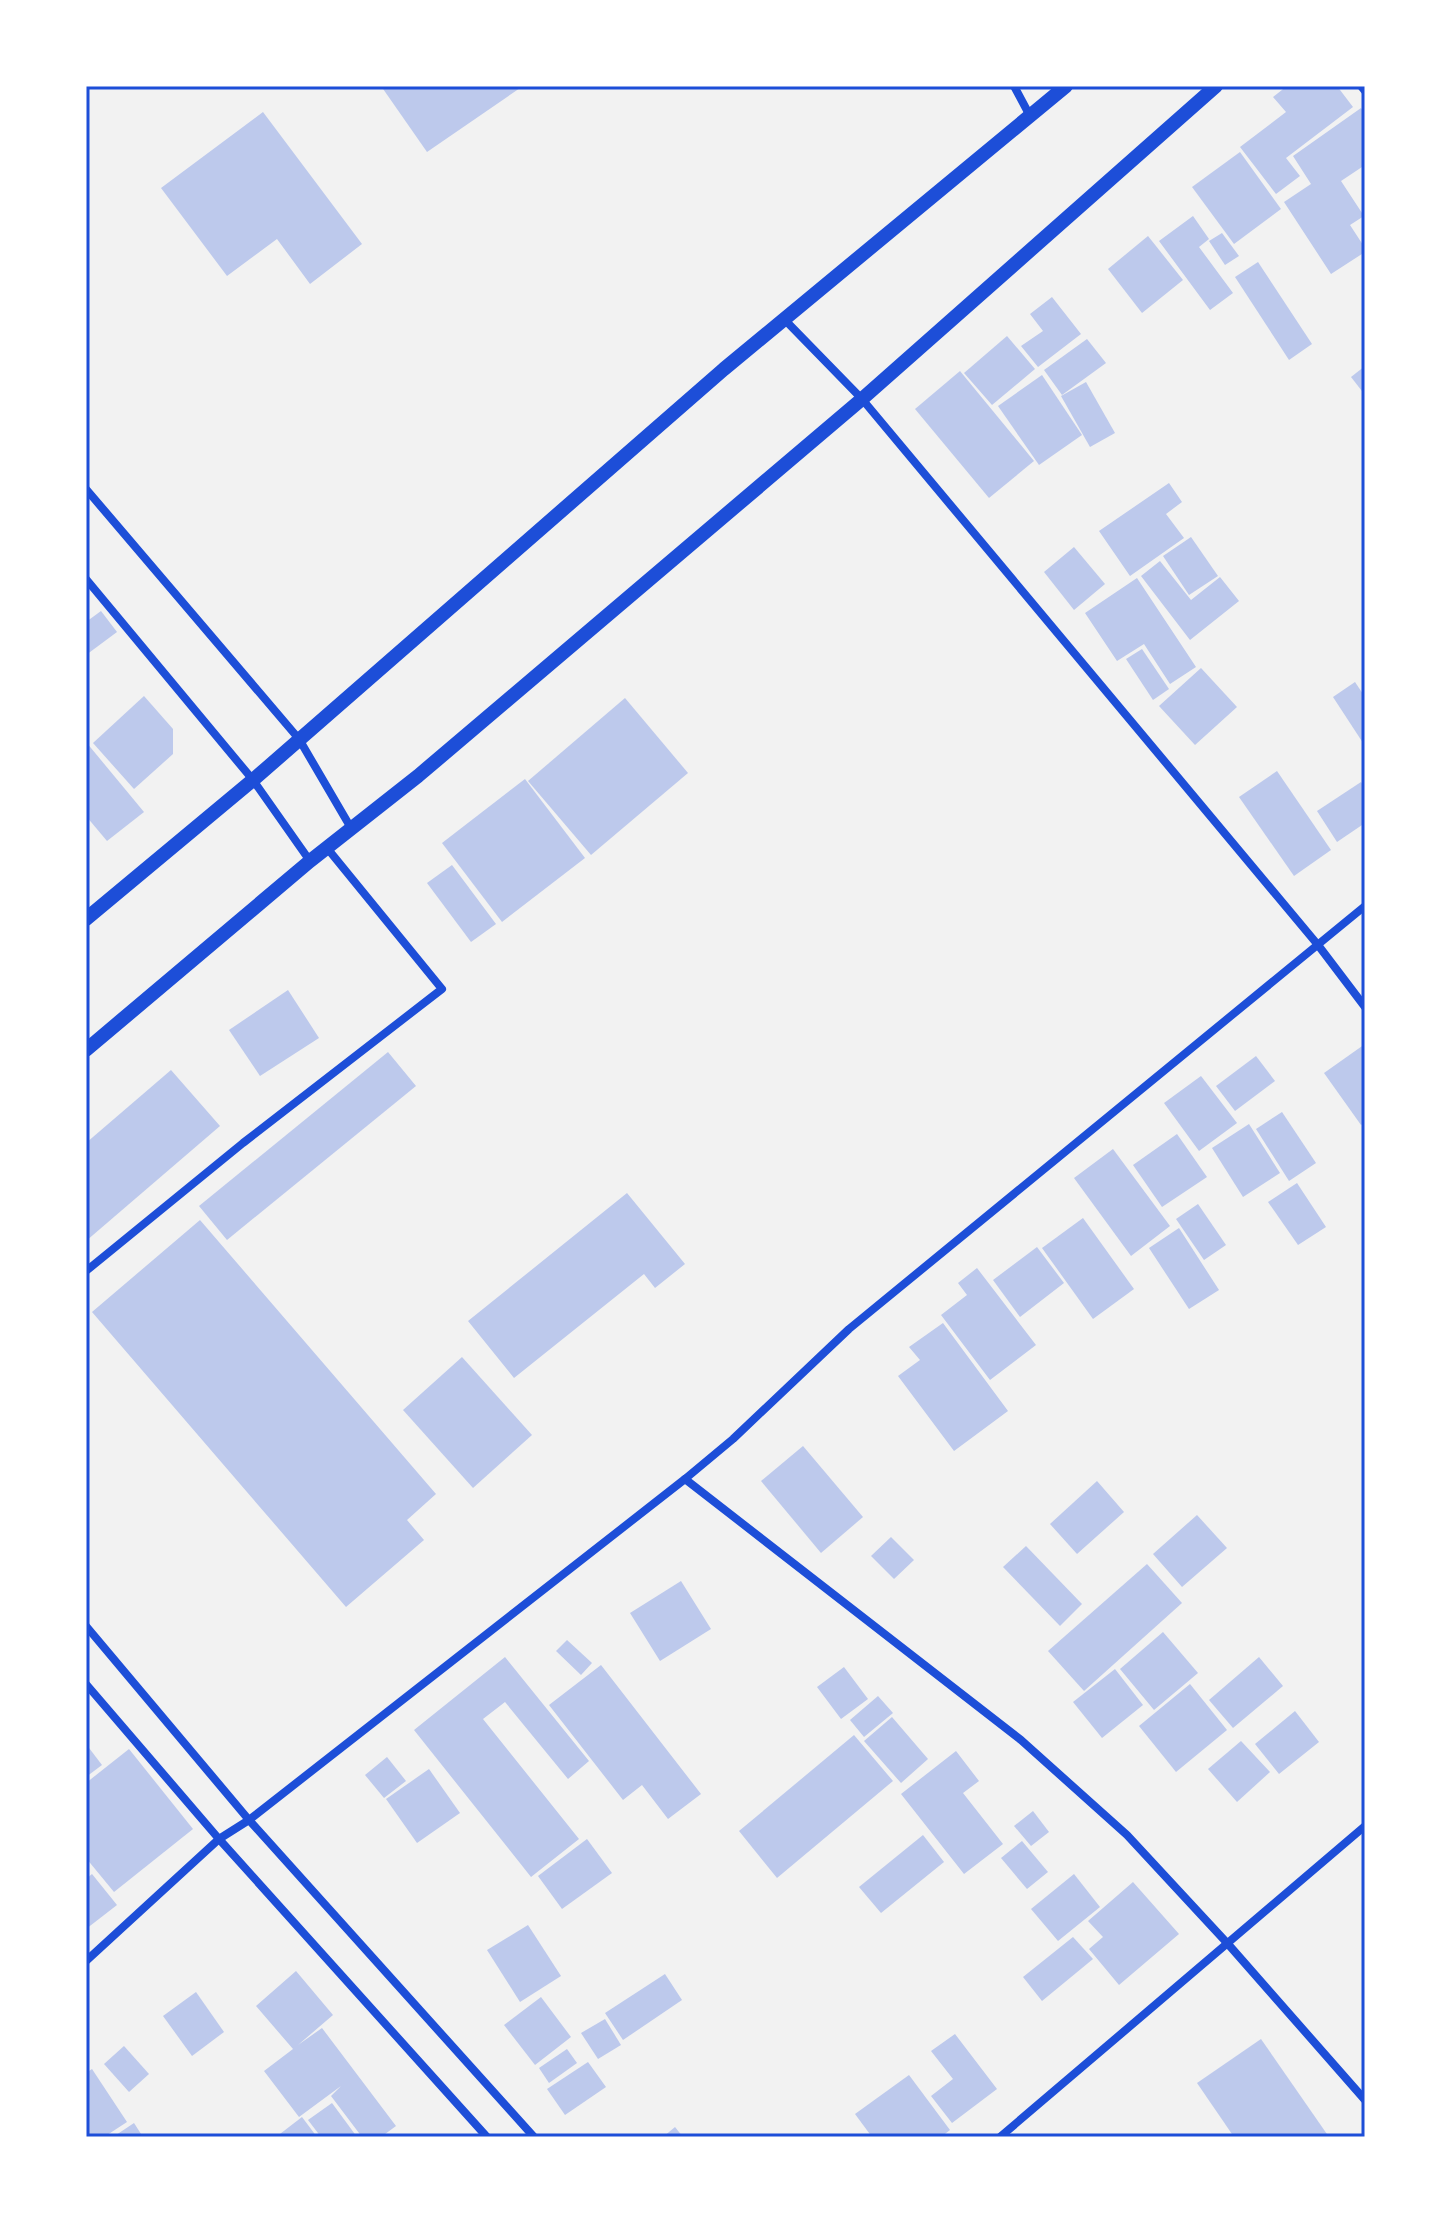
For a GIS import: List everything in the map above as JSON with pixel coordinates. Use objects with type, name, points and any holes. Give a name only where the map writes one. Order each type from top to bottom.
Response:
[{"type":"street","points":[[1014,86],[1030,116]]},
{"type":"street","points":[[86,919],[253,780],[784,319],[1066,86]]},
{"type":"street","points":[[86,1050],[310,861],[418,776],[862,399],[1216,86]]},
{"type":"street","points":[[1361,86],[1365,91]]},
{"type":"street","points":[[784,319],[862,399],[1318,945],[1365,1007]]},
{"type":"street","points":[[86,489],[299,739],[351,828]]},
{"type":"street","points":[[86,579],[253,780],[310,861]]},
{"type":"street","points":[[86,1271],[243,1143],[442,989],[327,848]]},
{"type":"street","points":[[86,1961],[219,1839],[249,1820],[685,1479],[733,1439],[849,1329],[1365,906]]},
{"type":"street","points":[[685,1479],[1021,1740],[1127,1835],[1365,2100]]},
{"type":"street","points":[[86,1626],[249,1820],[534,2137]]},
{"type":"street","points":[[86,1684],[219,1839],[487,2137]]},
{"type":"street","points":[[1000,2137],[1365,1826]]},
{"type":"building","points":[[381,86],[523,86],[427,152]]},
{"type":"building","points":[[1287,86],[1337,86],[1353,107],[1286,158],[1300,176],[1276,194],[1240,147],[1286,112],[1273,97]]},
{"type":"building","points":[[1361,108],[1365,115],[1365,165],[1341,181],[1364,216],[1350,225],[1365,252],[1331,274],[1284,202],[1311,184],[1293,156]]},
{"type":"building","points":[[263,112],[362,244],[310,284],[277,239],[227,276],[161,188]]},
{"type":"building","points":[[1240,152],[1281,209],[1234,244],[1192,187]]},
{"type":"building","points":[[1193,216],[1209,239],[1199,247],[1233,293],[1210,310],[1159,241]]},
{"type":"building","points":[[1222,233],[1239,256],[1225,265],[1209,241]]},
{"type":"building","points":[[1148,236],[1183,280],[1142,313],[1108,269]]},
{"type":"building","points":[[1258,262],[1312,344],[1289,360],[1235,277]]},
{"type":"building","points":[[1052,297],[1081,334],[1038,367],[1021,346],[1043,331],[1030,314]]},
{"type":"building","points":[[1007,336],[1035,369],[992,405],[964,373]]},
{"type":"building","points":[[1087,339],[1106,363],[1062,395],[1044,370]]},
{"type":"building","points":[[1365,366],[1365,395],[1351,377]]},
{"type":"building","points":[[960,371],[1034,461],[989,498],[915,409]]},
{"type":"building","points":[[1042,375],[1082,435],[1039,465],[998,406]]},
{"type":"building","points":[[1086,382],[1115,433],[1090,447],[1061,396]]},
{"type":"building","points":[[1169,483],[1182,502],[1166,514],[1184,538],[1130,576],[1099,531]]},
{"type":"building","points":[[1191,537],[1218,576],[1189,595],[1163,556]]},
{"type":"building","points":[[1074,547],[1105,584],[1074,610],[1044,572]]},
{"type":"building","points":[[1160,561],[1191,600],[1220,577],[1239,601],[1190,640],[1141,576]]},
{"type":"building","points":[[1137,578],[1196,667],[1170,684],[1144,644],[1117,661],[1085,613]]},
{"type":"building","points":[[101,611],[117,632],[86,655],[86,622]]},
{"type":"building","points":[[1142,649],[1169,689],[1153,700],[1126,659]]},
{"type":"building","points":[[1201,668],[1237,707],[1195,745],[1159,706]]},
{"type":"building","points":[[1355,682],[1365,697],[1365,746],[1333,697]]},
{"type":"building","points":[[144,696],[173,729],[173,754],[134,789],[93,743]]},
{"type":"building","points":[[625,698],[688,773],[591,855],[528,781]]},
{"type":"building","points":[[86,742],[144,812],[107,841],[86,816]]},
{"type":"building","points":[[1277,771],[1331,850],[1294,876],[1239,797]]},
{"type":"building","points":[[525,779],[585,858],[502,922],[442,843]]},
{"type":"building","points":[[1361,782],[1365,789],[1365,823],[1337,842],[1317,811]]},
{"type":"building","points":[[452,865],[496,924],[471,942],[427,883]]},
{"type":"building","points":[[288,990],[319,1038],[260,1076],[229,1030]]},
{"type":"building","points":[[1365,1044],[1365,1122],[1361,1125],[1324,1073]]},
{"type":"building","points":[[388,1052],[416,1086],[227,1240],[199,1206]]},
{"type":"building","points":[[1256,1056],[1275,1081],[1235,1111],[1216,1086]]},
{"type":"building","points":[[171,1070],[220,1126],[86,1241],[86,1143]]},
{"type":"building","points":[[1201,1076],[1237,1123],[1199,1151],[1164,1103]]},
{"type":"building","points":[[1282,1112],[1316,1163],[1289,1181],[1256,1129]]},
{"type":"building","points":[[1249,1124],[1280,1173],[1243,1197],[1212,1148]]},
{"type":"building","points":[[1177,1134],[1207,1177],[1162,1207],[1133,1165]]},
{"type":"building","points":[[1113,1149],[1170,1226],[1131,1256],[1074,1178]]},
{"type":"building","points":[[1297,1183],[1326,1227],[1298,1245],[1268,1202]]},
{"type":"building","points":[[627,1193],[685,1264],[655,1288],[644,1274],[514,1378],[468,1321]]},
{"type":"building","points":[[1198,1204],[1226,1245],[1204,1260],[1176,1219]]},
{"type":"building","points":[[1083,1218],[1134,1289],[1093,1319],[1042,1248]]},
{"type":"building","points":[[200,1220],[436,1494],[407,1520],[424,1540],[346,1607],[92,1312]]},
{"type":"building","points":[[1179,1228],[1219,1290],[1189,1309],[1149,1248]]},
{"type":"building","points":[[1037,1247],[1064,1283],[1020,1317],[993,1280]]},
{"type":"building","points":[[977,1268],[1036,1345],[990,1380],[941,1315],[967,1295],[958,1283]]},
{"type":"building","points":[[943,1323],[1008,1411],[954,1451],[898,1376],[920,1360],[909,1347]]},
{"type":"building","points":[[462,1357],[532,1435],[473,1488],[403,1410]]},
{"type":"building","points":[[803,1446],[863,1517],[821,1553],[761,1481]]},
{"type":"building","points":[[1097,1481],[1124,1512],[1077,1554],[1050,1524]]},
{"type":"building","points":[[1197,1515],[1227,1548],[1182,1587],[1153,1554]]},
{"type":"building","points":[[891,1537],[914,1560],[894,1579],[871,1556]]},
{"type":"building","points":[[1026,1546],[1082,1604],[1060,1626],[1003,1567]]},
{"type":"building","points":[[1147,1564],[1182,1603],[1084,1691],[1048,1651]]},
{"type":"building","points":[[681,1581],[711,1629],[660,1661],[630,1613]]},
{"type":"building","points":[[1163,1632],[1198,1673],[1154,1710],[1120,1669]]},
{"type":"building","points":[[567,1640],[592,1663],[581,1675],[556,1651]]},
{"type":"building","points":[[505,1657],[589,1761],[568,1779],[505,1702],[483,1719],[579,1839],[531,1877],[414,1730]]},
{"type":"building","points":[[1259,1657],[1283,1686],[1233,1728],[1209,1700]]},
{"type":"building","points":[[601,1665],[701,1794],[668,1819],[642,1785],[623,1800],[549,1705]]},
{"type":"building","points":[[844,1667],[868,1699],[841,1719],[817,1687]]},
{"type":"building","points":[[1115,1669],[1143,1705],[1102,1738],[1073,1702]]},
{"type":"building","points":[[1190,1684],[1227,1730],[1176,1772],[1139,1726]]},
{"type":"building","points":[[878,1696],[893,1713],[864,1737],[850,1720]]},
{"type":"building","points":[[1295,1711],[1319,1742],[1279,1774],[1255,1744]]},
{"type":"building","points":[[892,1717],[928,1759],[901,1783],[864,1741]]},
{"type":"building","points":[[854,1735],[893,1781],[777,1878],[739,1831]]},
{"type":"building","points":[[1241,1741],[1270,1772],[1237,1802],[1208,1769]]},
{"type":"building","points":[[86,1744],[102,1765],[86,1777]]},
{"type":"building","points":[[129,1749],[193,1829],[114,1892],[86,1858],[86,1783]]},
{"type":"building","points":[[956,1751],[979,1781],[963,1793],[1003,1844],[964,1874],[901,1794]]},
{"type":"building","points":[[387,1757],[406,1781],[384,1798],[365,1775]]},
{"type":"building","points":[[429,1769],[460,1813],[417,1843],[386,1799]]},
{"type":"building","points":[[1033,1811],[1049,1832],[1031,1846],[1014,1826]]},
{"type":"building","points":[[923,1835],[944,1862],[881,1913],[859,1887]]},
{"type":"building","points":[[587,1839],[612,1873],[562,1909],[538,1876]]},
{"type":"building","points":[[1022,1841],[1048,1872],[1027,1889],[1001,1858]]},
{"type":"building","points":[[92,1874],[117,1905],[86,1929],[86,1879]]},
{"type":"building","points":[[1074,1874],[1100,1907],[1058,1941],[1031,1909]]},
{"type":"building","points":[[1133,1882],[1179,1934],[1119,1985],[1089,1949],[1103,1937],[1088,1921]]},
{"type":"building","points":[[528,1925],[561,1976],[520,2002],[487,1950]]},
{"type":"building","points":[[1073,1937],[1093,1959],[1042,2001],[1023,1977]]},
{"type":"building","points":[[296,1971],[333,2015],[298,2045],[322,2028],[396,2126],[381,2137],[362,2137],[331,2096],[341,2086],[299,2117],[264,2071],[293,2049],[256,2006]]},
{"type":"building","points":[[665,1974],[682,2000],[623,2040],[605,2013]]},
{"type":"building","points":[[196,1992],[224,2032],[192,2056],[163,2016]]},
{"type":"building","points":[[541,1997],[571,2037],[535,2065],[504,2025]]},
{"type":"building","points":[[605,2019],[621,2045],[598,2059],[581,2033]]},
{"type":"building","points":[[955,2034],[997,2089],[952,2123],[931,2096],[953,2079],[931,2051]]},
{"type":"building","points":[[1261,2039],[1329,2137],[1234,2137],[1197,2083]]},
{"type":"building","points":[[124,2046],[149,2074],[129,2092],[104,2064]]},
{"type":"building","points":[[567,2049],[577,2063],[549,2083],[539,2068]]},
{"type":"building","points":[[588,2062],[606,2087],[565,2115],[547,2089]]},
{"type":"building","points":[[92,2069],[127,2122],[104,2137],[86,2137],[86,2073]]},
{"type":"building","points":[[909,2075],[950,2130],[941,2137],[872,2137],[855,2114]]},
{"type":"building","points":[[332,2103],[357,2137],[321,2137],[308,2120]]},
{"type":"building","points":[[302,2117],[317,2137],[276,2137]]},
{"type":"building","points":[[134,2123],[143,2137],[113,2137]]},
{"type":"building","points":[[675,2127],[683,2137],[663,2137]]}]
